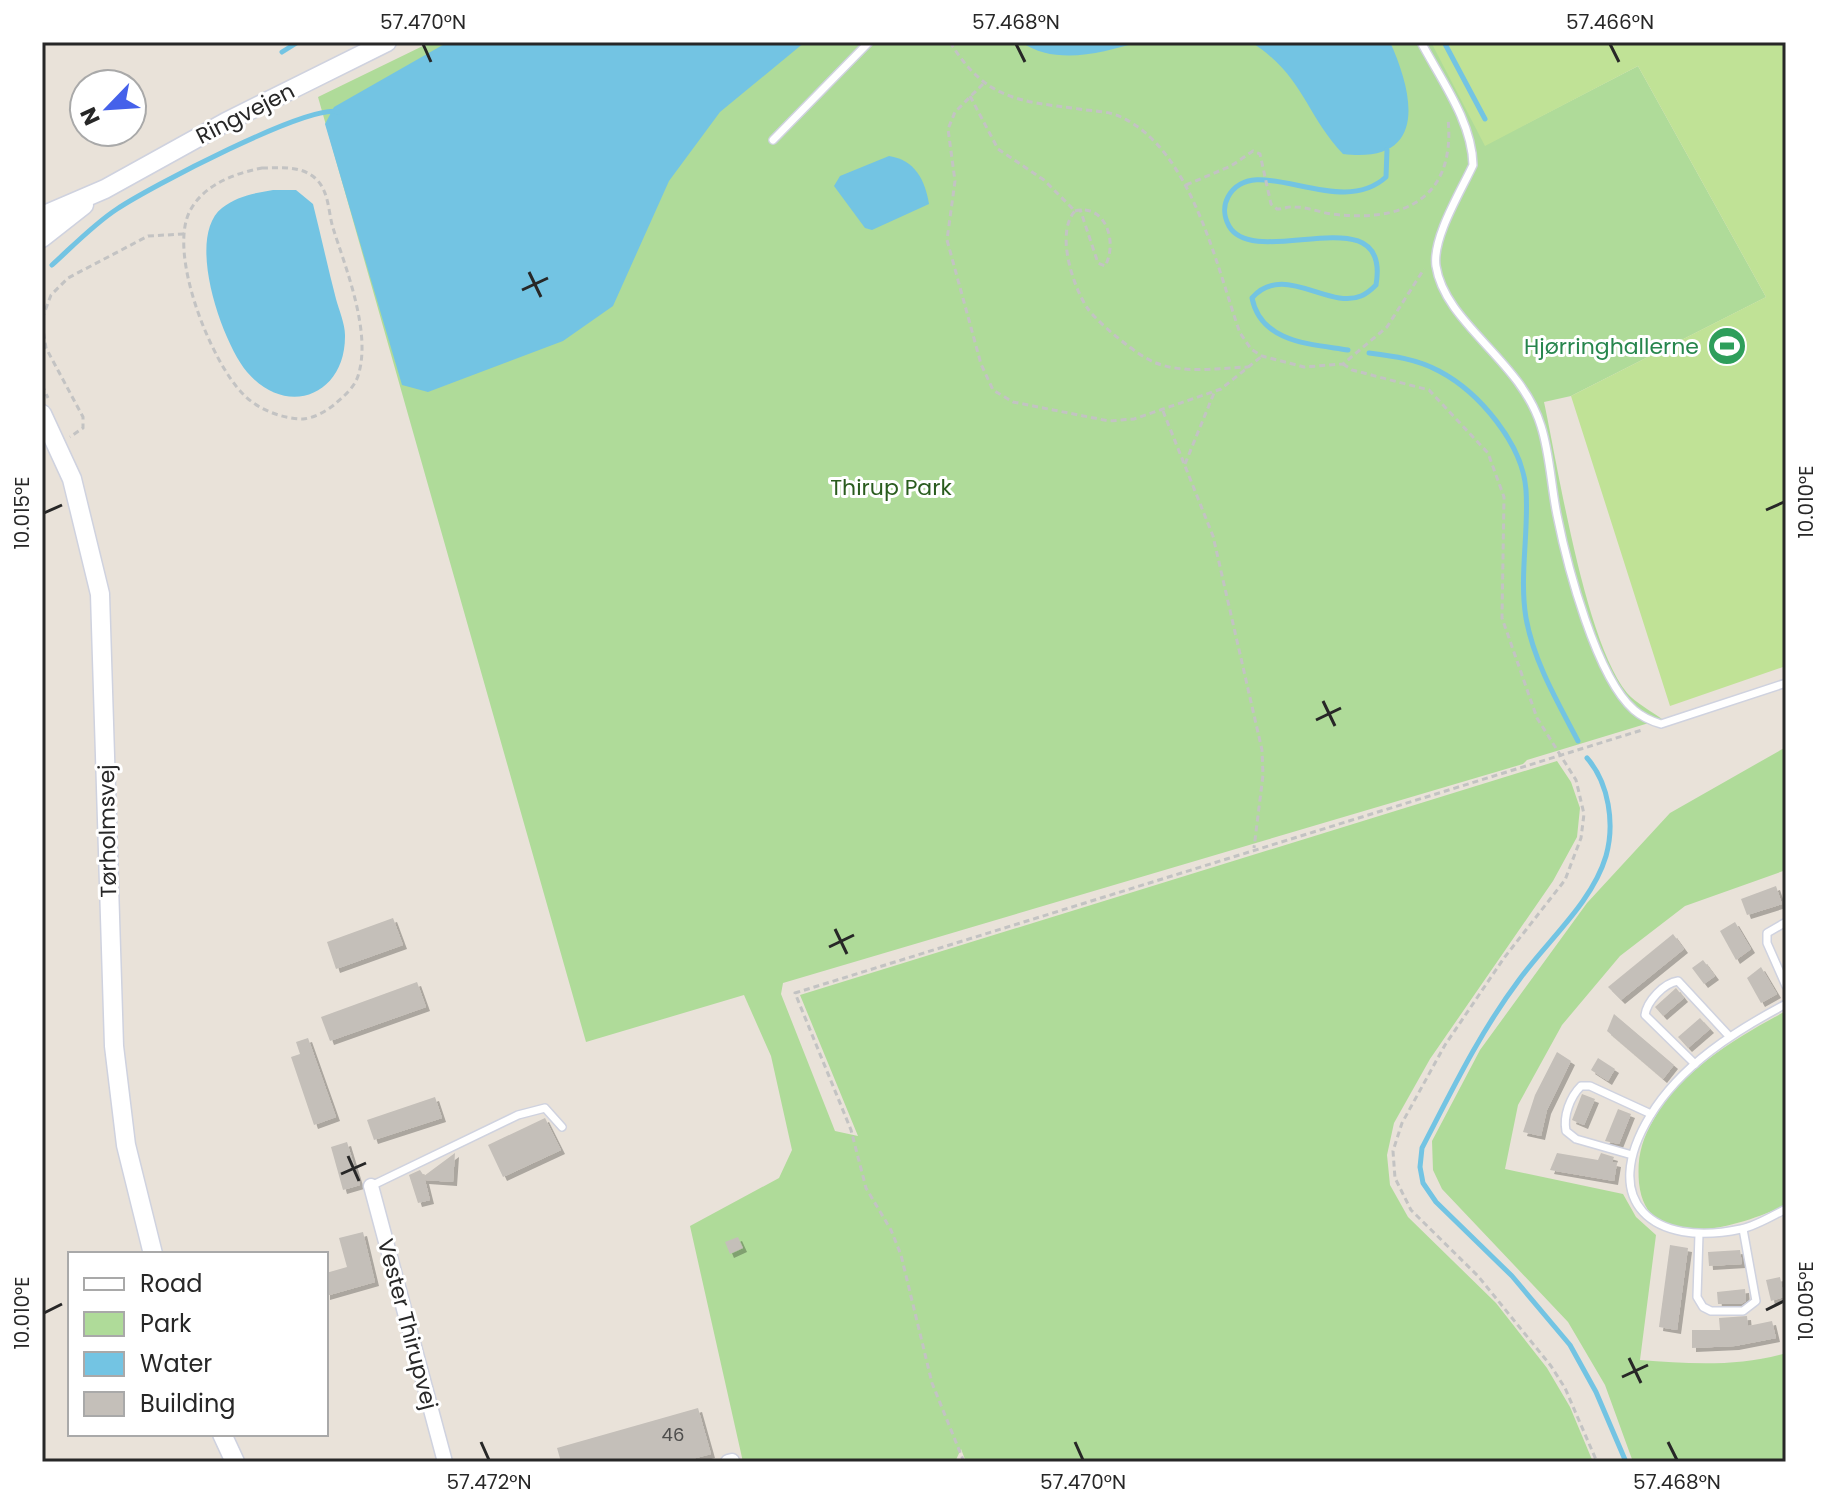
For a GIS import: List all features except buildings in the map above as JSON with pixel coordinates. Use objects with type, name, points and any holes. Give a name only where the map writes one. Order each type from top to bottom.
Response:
[{"type":"street","name":"Ringvejen","points":[[42,216],[105,189],[226,122],[387,42]]},
{"type":"street","name":"Ringvejen","points":[[42,238],[105,189]]},
{"type":"street","name":"Tørholmsvej","points":[[42,414],[76,492],[100,594],[114,1046],[126,1145],[153,1252]]},
{"type":"street","name":"Vester Thirupvej","points":[[371,1186],[445,1462]]},
{"type":"street","points":[[223,1436],[235,1462]]},
{"type":"lane","points":[[773,140],[869,42]]},
{"type":"lane","points":[[1421,42],[1465,124],[1473,165],[1436,249],[1436,267],[1450,304],[1509,367],[1536,410],[1557,517],[1579,597],[1608,672],[1634,711],[1661,724],[1786,683]]},
{"type":"lane","points":[[1786,922],[1767,933],[1767,943],[1786,986]]},
{"type":"lane","points":[[1695,1064],[1645,1015],[1646,1005],[1671,982],[1678,981],[1688,988],[1729,1036]]},
{"type":"lane","points":[[1786,1004],[1729,1036],[1695,1064],[1651,1114],[1632,1155],[1630,1188],[1638,1207],[1651,1222],[1674,1232],[1699,1234],[1743,1229],[1786,1209]]},
{"type":"lane","points":[[1632,1155],[1576,1139],[1566,1131],[1564,1121],[1574,1093],[1581,1086],[1590,1086],[1651,1114]]},
{"type":"lane","points":[[371,1186],[518,1115],[545,1108],[562,1127]]},
{"type":"lane","points":[[1699,1234],[1697,1297],[1703,1307],[1711,1311],[1743,1311],[1756,1301],[1743,1229]]},
{"type":"path","points":[[950,42],[983,84],[1016,101],[1121,117],[1166,156],[1186,185],[1240,333],[1251,349],[1262,356],[1304,367],[1343,364],[1392,322],[1436,249]]},
{"type":"path","points":[[983,84],[955,112],[948,129],[955,181],[947,240],[987,381],[1001,397],[1096,419],[1134,419],[1214,392],[1262,356]]},
{"type":"path","points":[[970,96],[998,149],[1044,180],[1078,210],[1098,263],[1105,266],[1111,249],[1104,222],[1094,211],[1078,210]]},
{"type":"path","points":[[1186,185],[1231,166],[1242,155],[1253,151],[1260,154],[1266,169],[1266,188],[1271,204],[1277,209],[1292,206],[1333,214],[1390,215],[1415,205],[1436,186],[1447,163],[1448,111],[1453,102]]},
{"type":"path","points":[[293,168],[315,178],[327,196],[332,224],[350,276],[362,345],[358,376],[349,391],[327,411],[304,419],[272,413],[242,394],[209,343],[187,275],[184,234],[191,209],[208,190],[238,173],[293,168]]},
{"type":"path","points":[[1078,210],[1065,229],[1069,257],[1084,301],[1099,321],[1159,364],[1192,369],[1251,367]]},
{"type":"path","points":[[57,445],[83,428],[83,417],[46,348],[42,321],[51,295],[68,278],[148,236],[184,234]]},
{"type":"path","points":[[1343,364],[1352,370],[1429,390],[1488,453],[1504,497],[1502,618],[1537,718],[1576,780],[1584,814],[1581,838],[1565,880],[1504,958],[1445,1045],[1402,1123],[1393,1151],[1395,1178],[1411,1210],[1478,1276],[1551,1366],[1565,1388],[1597,1462]]},
{"type":"path","points":[[1185,464],[1214,392]]},
{"type":"path","points":[[1163,411],[1213,536],[1262,750],[1263,775],[1254,848]]},
{"type":"path","points":[[964,1462],[932,1383],[901,1255],[884,1216],[866,1188],[851,1130],[795,993],[1661,724]]},
{"type":"green space","name":"Thirup Park","points":[[431,42],[1463,42],[1487,144],[1638,66],[1766,297],[1786,287],[1571,396],[1544,402],[1575,554],[1598,635],[1627,693],[1662,719],[1527,760],[1523,764],[783,983],[781,994],[835,1131],[858,1136],[800,995],[1557,761],[1571,782],[1580,808],[1577,837],[1553,881],[1430,1059],[1394,1123],[1387,1155],[1390,1185],[1408,1217],[1496,1303],[1547,1368],[1570,1407],[1593,1462],[966,1462],[961,1449],[955,1462],[743,1462],[690,1226],[779,1178],[792,1150],[771,1056],[744,995],[586,1042],[318,97]]},
{"type":"green space","name":"Hjørringhallerne","points":[[1431,42],[1786,42],[1786,666],[1670,706],[1571,396],[1766,297],[1638,66],[1485,146]]},
{"type":"green space","points":[[1786,747],[1786,870],[1685,906],[1620,956],[1562,1025],[1518,1105],[1505,1169],[1623,1194],[1636,1217],[1656,1235],[1640,1360],[1732,1362],[1786,1353],[1786,1462],[1633,1462],[1605,1385],[1568,1322],[1442,1189],[1433,1170],[1432,1141],[1480,1050],[1587,903],[1670,813]]},
{"type":"green space","points":[[1786,1011],[1786,1205],[1746,1221],[1699,1230],[1677,1228],[1659,1221],[1646,1206],[1639,1183],[1639,1158],[1654,1119],[1679,1085],[1712,1056]]},
{"type":"water","points":[[448,42],[805,42],[720,112],[669,181],[613,306],[563,341],[428,392],[402,385],[325,124],[334,107]]},
{"type":"water","points":[[1021,42],[1139,42],[1094,53],[1064,55],[1049,54]]},
{"type":"water","points":[[1251,42],[1390,42],[1399,63],[1408,104],[1407,122],[1401,137],[1389,148],[1370,154],[1343,154],[1282,68]]},
{"type":"water","points":[[889,156],[906,162],[917,172],[929,204],[872,230],[865,228],[834,186],[840,176]]},
{"type":"water","points":[[273,190],[296,190],[313,204],[345,331],[343,356],[336,373],[311,394],[296,397],[279,394],[263,386],[237,358],[218,315],[207,265],[211,222],[222,208],[240,198]]},
{"type":"waterway","points":[[282,52],[298,42]]},
{"type":"waterway","points":[[1444,42],[1485,119]]},
{"type":"waterway","points":[[52,265],[92,228],[134,198],[264,133],[296,120],[339,112]]},
{"type":"waterway","points":[[1348,350],[1304,343],[1277,333],[1257,313],[1252,298],[1264,288],[1278,284],[1348,299],[1363,295],[1376,285],[1375,258],[1363,243],[1343,238],[1265,242],[1243,238],[1229,226],[1225,204],[1240,184],[1257,180],[1345,192],[1366,189],[1386,177],[1387,150]]},
{"type":"waterway","points":[[1369,353],[1414,361],[1454,380],[1483,406],[1508,438],[1517,455],[1526,490],[1523,586],[1526,618],[1547,681],[1578,741]]},
{"type":"waterway","points":[[1587,758],[1601,779],[1608,804],[1610,831],[1606,856],[1580,906],[1530,965],[1492,1020],[1422,1148],[1420,1167],[1423,1183],[1436,1202],[1512,1276],[1570,1345],[1596,1392],[1626,1462]]},
{"type":"place","name":"Hjørringhallerne","points":[[1727,346]]}]
